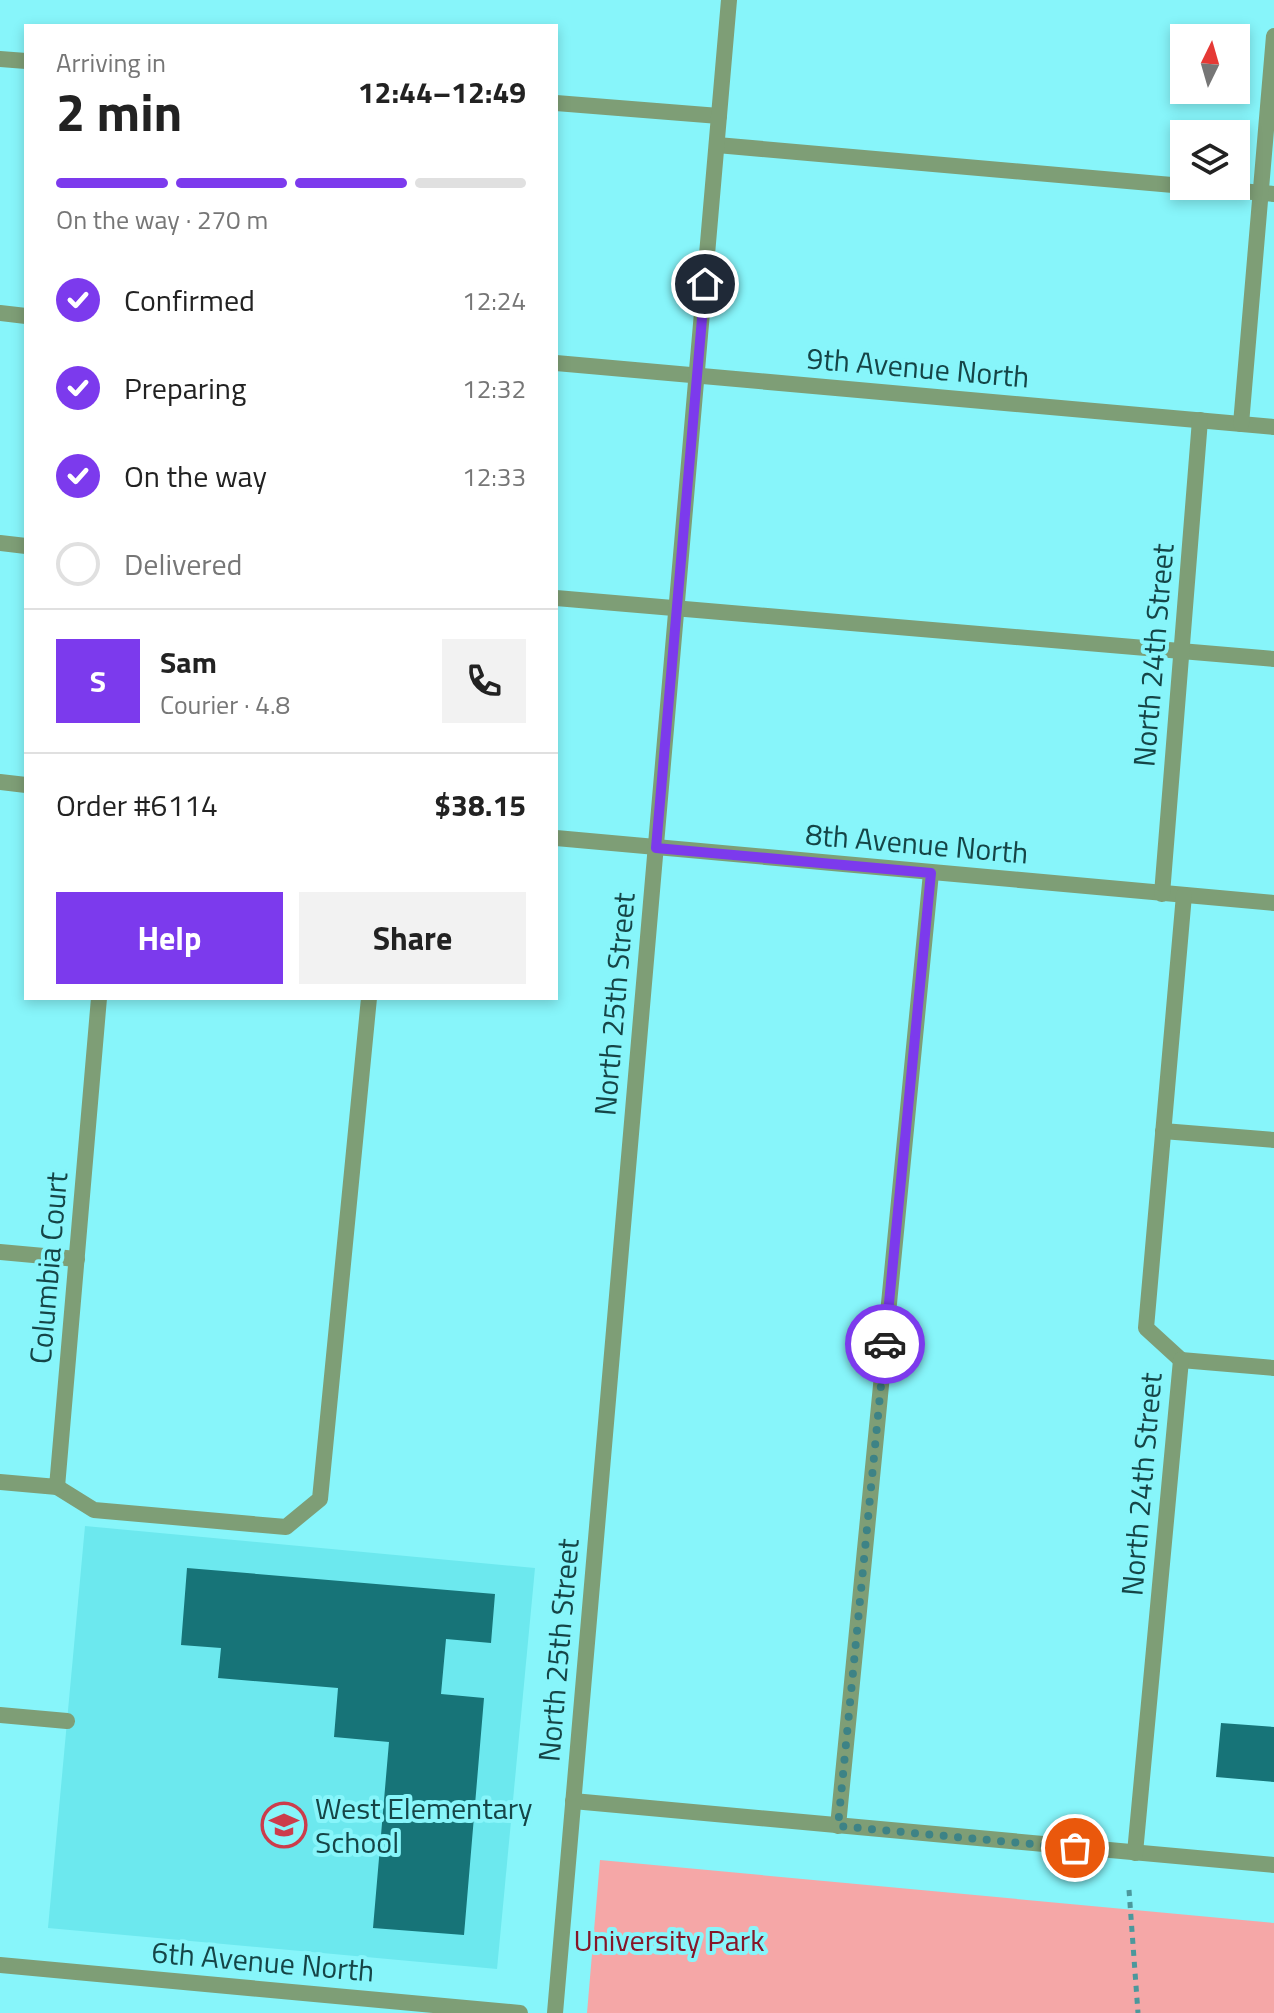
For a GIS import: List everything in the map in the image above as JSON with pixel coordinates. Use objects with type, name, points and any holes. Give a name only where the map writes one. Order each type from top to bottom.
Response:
[{"type":"street","name":"North 25th Street","points":[[555,2013],[729,0]]},
{"type":"street","points":[[1241,424],[1267,194],[1274,36]]},
{"type":"street","points":[[0,59],[24,61]]},
{"type":"street","points":[[558,103],[719,116]]},
{"type":"street","points":[[717,145],[1267,194]]},
{"type":"street","points":[[0,313],[24,316]]},
{"type":"street","name":"9th Avenue North","points":[[558,363],[1274,427]]},
{"type":"street","name":"North 24th Street","points":[[1162,894],[1200,420]]},
{"type":"street","points":[[0,543],[24,546]]},
{"type":"street","points":[[558,598],[1274,659]]},
{"type":"street","points":[[0,782],[24,785]]},
{"type":"street","name":"8th Avenue North","points":[[558,838],[1274,903]]},
{"type":"street","points":[[838,1826],[931,873]]},
{"type":"street","name":"North 24th Street","points":[[1135,1853],[1181,1360],[1146,1328],[1184,895]]},
{"type":"street","name":"Columbia Court","points":[[57,1487],[99,1000]]},
{"type":"street","points":[[0,1482],[57,1487],[94,1510],[286,1527],[320,1499],[369,1000]]},
{"type":"street","points":[[1163,1131],[1274,1140]]},
{"type":"street","points":[[0,1252],[77,1259]]},
{"type":"street","points":[[1181,1360],[1274,1368]]},
{"type":"street","points":[[0,1715],[67,1721]]},
{"type":"street","points":[[573,1801],[1274,1865]]},
{"type":"street","name":"6th Avenue North","points":[[0,1965],[520,2013]]},
{"type":"path","points":[[1129,1890],[1138,2013]]},
{"type":"shaded area","name":"West Elementary School","points":[[85,1526],[535,1568],[497,1969],[48,1928]]},
{"type":"green space","name":"University Park","points":[[600,1860],[1274,1923],[1274,2013],[587,2013]]},
{"type":"building","points":[[187,1568],[495,1594],[491,1643],[446,1639],[441,1694],[484,1698],[464,1935],[373,1928],[389,1742],[334,1737],[338,1688],[218,1678],[221,1648],[181,1645]]},
{"type":"building","points":[[1221,1723],[1274,1727],[1274,1782],[1216,1777]]},
{"type":"way so far","points":[[885,1344],[838,1826],[1075,1848]]},
{"type":"place","name":"West Elementary School","points":[[284,1825]]},
{"type":"route","points":[[705,284],[656,848],[931,873],[885,1344]]}]
